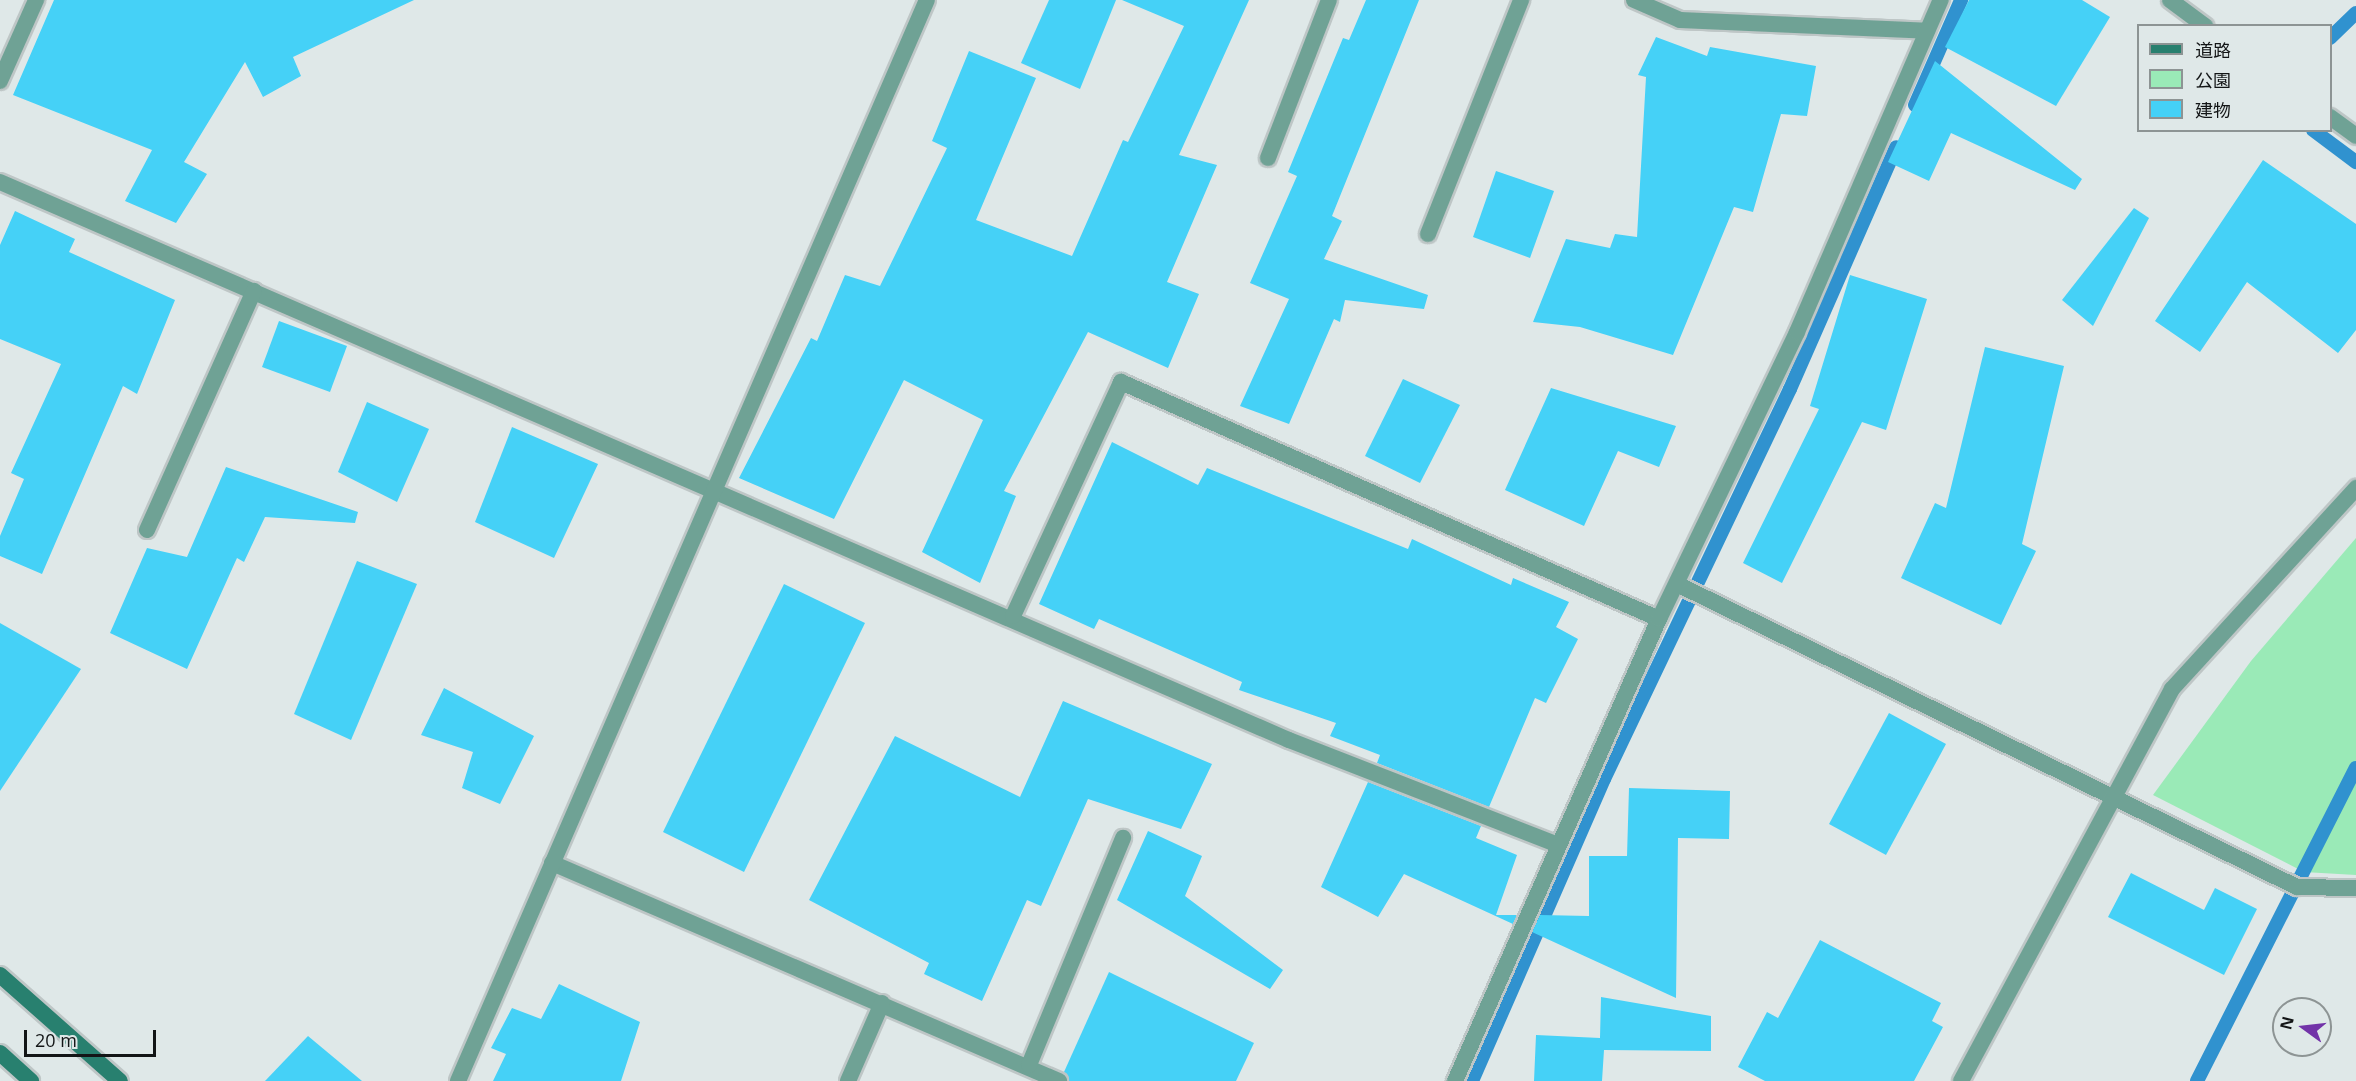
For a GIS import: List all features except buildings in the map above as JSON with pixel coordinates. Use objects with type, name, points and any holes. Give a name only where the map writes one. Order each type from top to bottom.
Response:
[{"type":"main road","points":[[0,975],[120,1081]]},
{"type":"main road","points":[[0,1053],[32,1081]]},
{"type":"street","points":[[0,81],[36,0]]},
{"type":"street","points":[[458,1081],[710,490],[927,0]]},
{"type":"street","points":[[1268,158],[1329,0]]},
{"type":"street","points":[[1428,234],[1521,0]]},
{"type":"street","points":[[1634,0],[1680,20],[1926,31]]},
{"type":"street","points":[[1455,1081],[1659,619],[1797,332],[1941,0]]},
{"type":"street","points":[[2170,0],[2202,24]]},
{"type":"street","points":[[2332,118],[2356,136]]},
{"type":"street","points":[[0,182],[710,490],[1012,616],[1289,740],[1558,845]]},
{"type":"street","points":[[147,530],[254,291]]},
{"type":"street","points":[[1012,616],[1121,382],[1659,619]]},
{"type":"street","points":[[1961,1081],[2110,799],[2172,689],[2356,488]]},
{"type":"street","points":[[1677,584],[2110,799],[2297,887],[2356,888]]},
{"type":"street","points":[[1029,1065],[1123,838]]},
{"type":"street","points":[[552,863],[1029,1065],[1059,1081]]},
{"type":"street","points":[[848,1081],[882,1003]]},
{"type":"green space","points":[[2356,538],[2356,875],[2304,872],[2153,795],[2251,661]]},
{"type":"waterway","points":[[1915,105],[1961,0]]},
{"type":"waterway","points":[[2332,36],[2356,13]]},
{"type":"waterway","points":[[2316,132],[2356,162]]},
{"type":"waterway","points":[[1472,1081],[1604,779],[1790,389],[1896,147]]},
{"type":"waterway","points":[[2197,1081],[2356,768]]}]
